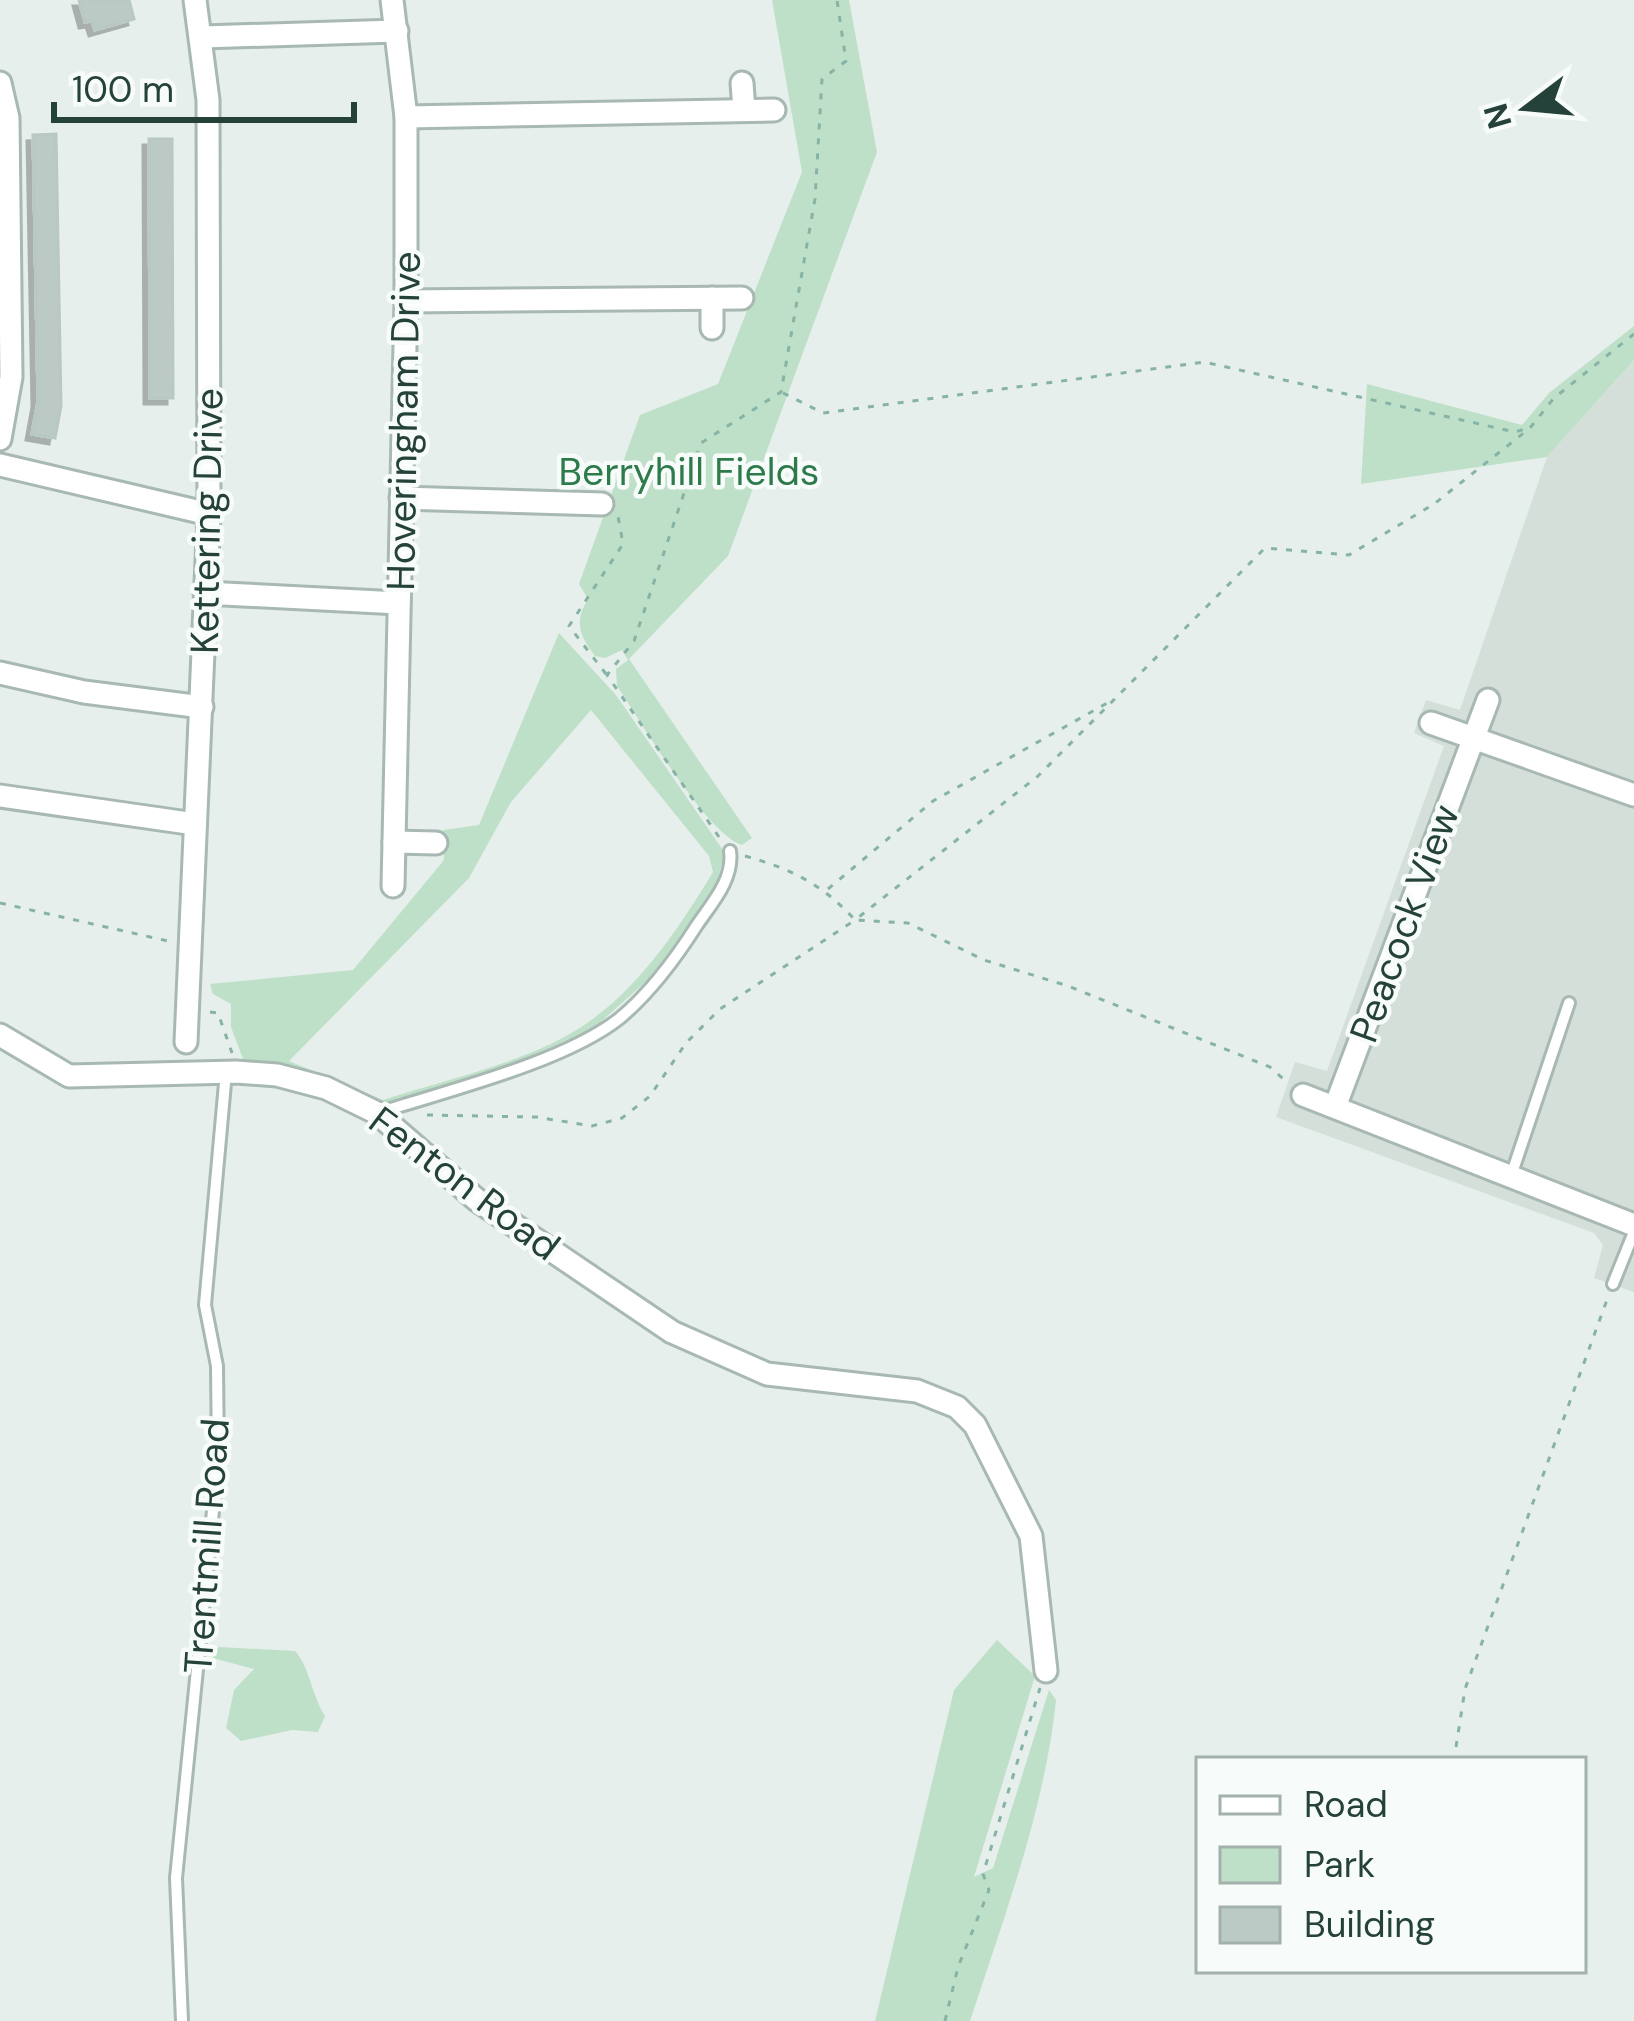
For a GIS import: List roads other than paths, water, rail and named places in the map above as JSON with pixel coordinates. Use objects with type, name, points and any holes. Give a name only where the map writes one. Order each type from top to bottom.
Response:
[{"type":"street","name":"Kettering Drive","points":[[186,1042],[209,514],[208,100],[195,0]]},
{"type":"street","name":"Hoveringham Drive","points":[[392,0],[406,117],[393,886]]},
{"type":"street","points":[[202,37],[398,31]]},
{"type":"street","points":[[0,83],[8,118],[11,377],[0,440]]},
{"type":"street","points":[[742,83],[744,110]]},
{"type":"street","points":[[406,117],[774,110]]},
{"type":"street","points":[[712,298],[712,328]]},
{"type":"street","points":[[406,301],[742,298]]},
{"type":"street","points":[[0,465],[209,514]]},
{"type":"street","points":[[401,498],[564,492],[602,504]]},
{"type":"street","points":[[205,593],[399,603]]},
{"type":"street","points":[[0,673],[84,692],[202,707]]},
{"type":"street","name":"Peacock View","points":[[1335,1107],[1488,700]]},
{"type":"street","points":[[1431,723],[1634,795]]},
{"type":"street","points":[[0,796],[195,824]]},
{"type":"street","points":[[394,842],[436,843]]},
{"type":"street","name":"Fenton Road","points":[[0,1035],[69,1076],[96,1079],[231,1072],[278,1075],[326,1088],[377,1113],[477,1199],[672,1332],[767,1373],[917,1391],[957,1407],[975,1424],[1031,1535],[1046,1671]]},
{"type":"street","points":[[1303,1095],[1634,1228]]},
{"type":"lane","points":[[377,1113],[557,1050],[618,1019],[665,970],[712,903],[732,865],[730,851]]},
{"type":"lane","points":[[1511,1175],[1569,1003]]},
{"type":"lane","name":"Trentmill Road","points":[[182,2021],[176,1878],[218,1461],[218,1366],[205,1305],[231,1072]]},
{"type":"lane","points":[[1613,1284],[1634,1228]]},
{"type":"park label","name":"Berryhill Fields","points":[[689,471]]}]
